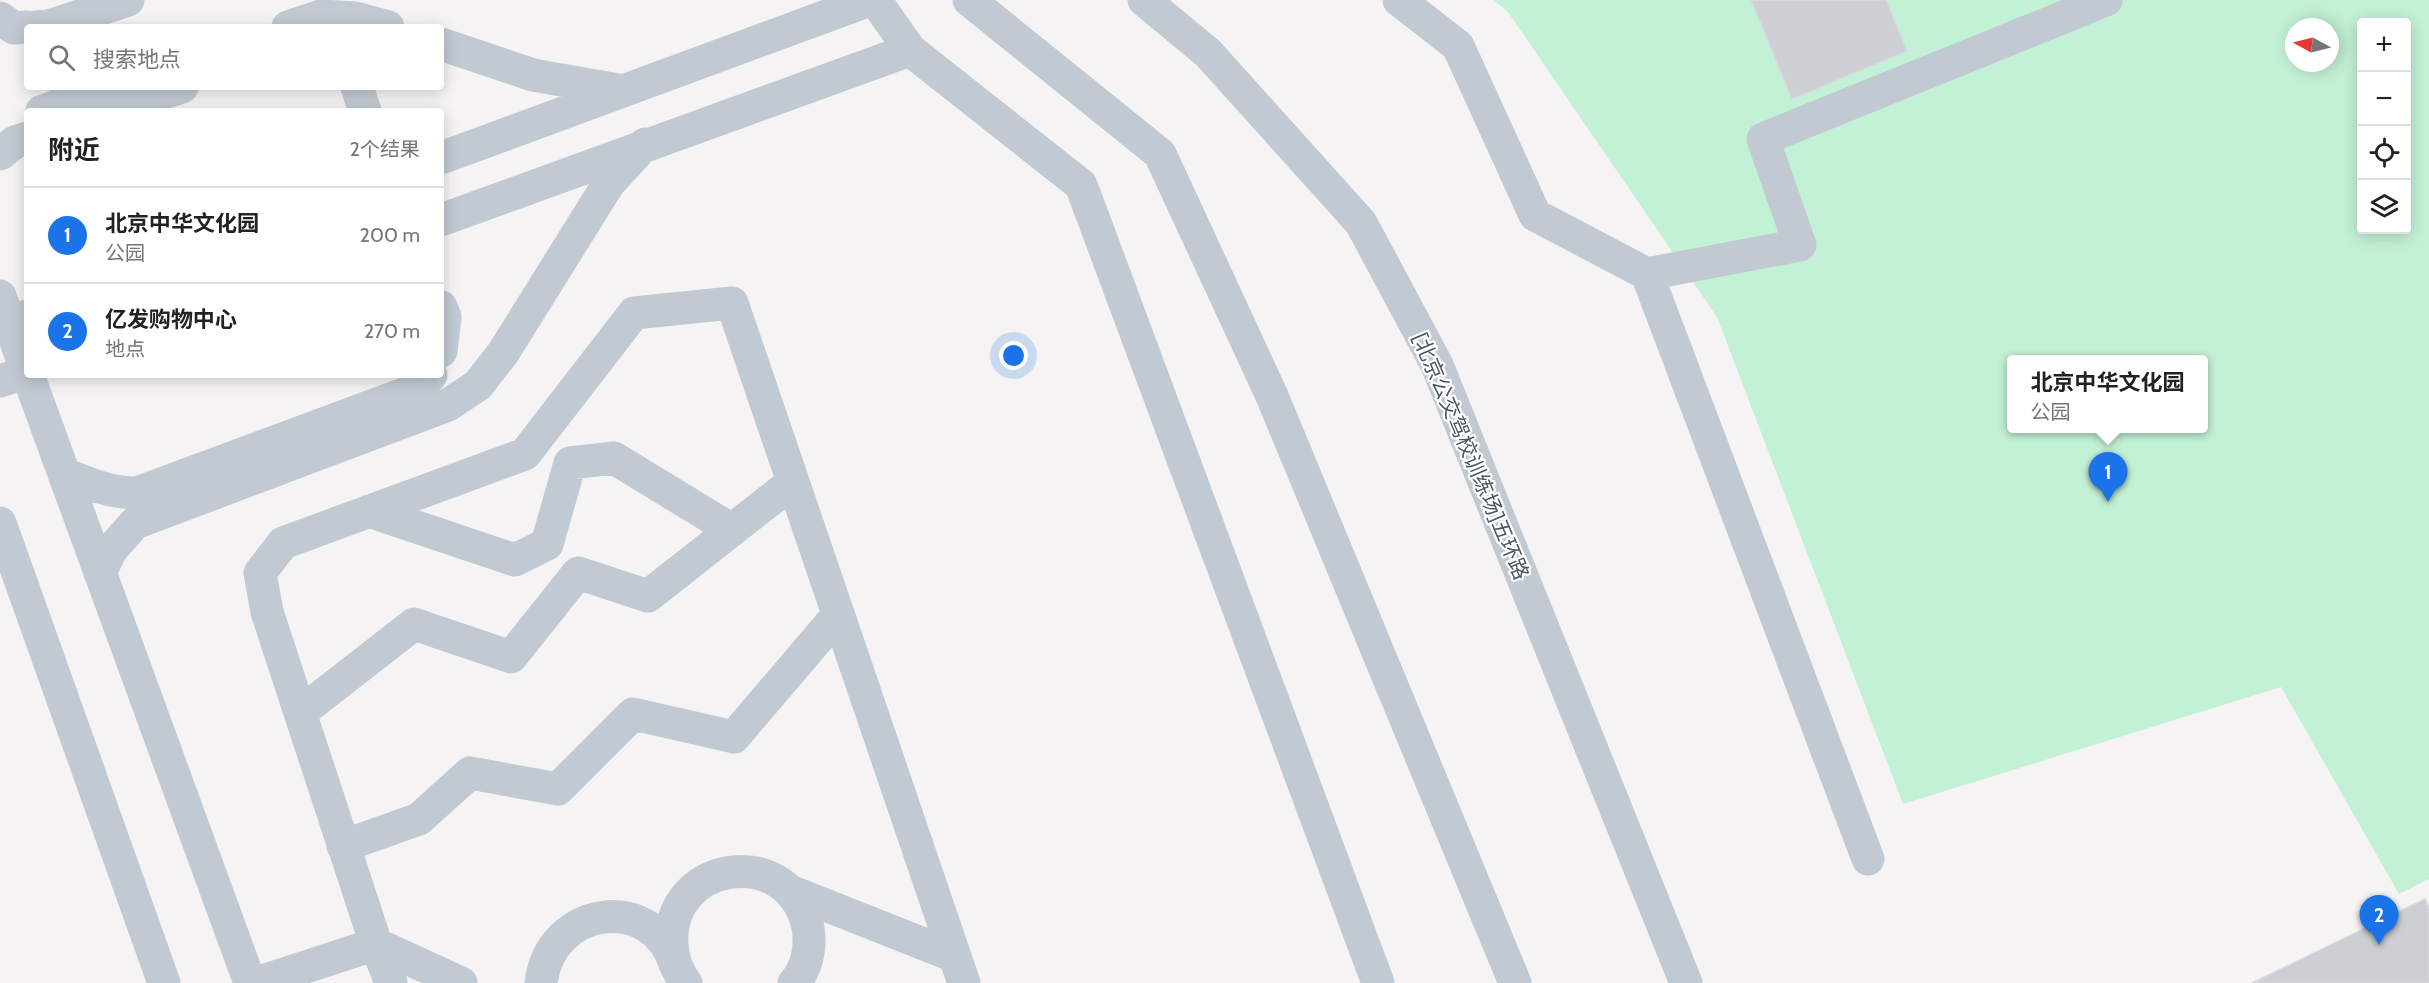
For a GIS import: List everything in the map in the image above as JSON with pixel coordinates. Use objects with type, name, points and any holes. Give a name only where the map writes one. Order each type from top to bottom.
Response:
[{"type":"street","points":[[56,24],[128,0]]},
{"type":"street","points":[[444,157],[870,0]]},
{"type":"street","points":[[875,0],[910,50],[1081,185],[1378,983]]},
{"type":"street","points":[[969,0],[1160,154],[1272,396],[1515,983]]},
{"type":"street","name":"[北京公交驾校训练场]五环路","points":[[1144,0],[1208,52],[1361,223],[1437,365],[1686,983]]},
{"type":"street","points":[[1399,0],[1458,46],[1535,215],[1647,274],[1800,246],[1763,139],[2106,0]]},
{"type":"street","points":[[296,24],[321,15],[355,18],[377,24]]},
{"type":"street","points":[[0,18],[15,28],[24,27]]},
{"type":"street","points":[[444,45],[533,75],[622,91]]},
{"type":"street","points":[[444,219],[645,144],[910,50]]},
{"type":"street","points":[[51,108],[103,90]]},
{"type":"street","points":[[119,108],[173,90]]},
{"type":"street","points":[[358,90],[364,108]]},
{"type":"street","points":[[0,124],[24,117]]},
{"type":"street","points":[[0,154],[15,142],[24,139]]},
{"type":"street","points":[[100,573],[111,550],[135,523],[448,405],[478,385],[503,353],[609,183],[645,144]]},
{"type":"street","points":[[1647,274],[1868,859]]},
{"type":"street","points":[[0,296],[24,364]]},
{"type":"street","points":[[391,983],[376,944],[267,612],[260,573],[283,543],[525,454],[634,313],[732,303],[959,969]]},
{"type":"street","points":[[0,325],[24,317]]},
{"type":"street","points":[[0,381],[24,374]]},
{"type":"street","points":[[29,378],[250,983]]},
{"type":"street","points":[[65,474],[103,489],[137,493],[420,388],[428,378]]},
{"type":"street","points":[[369,511],[514,560],[547,544],[570,463],[614,458],[732,530]]},
{"type":"street","points":[[300,713],[414,624],[511,657],[578,573],[648,596],[793,482]]},
{"type":"street","points":[[0,523],[165,983]]},
{"type":"street","points":[[0,604],[34,620]]},
{"type":"street","points":[[344,846],[419,819],[470,773],[558,789],[633,714],[734,737],[838,615]]},
{"type":"street","points":[[679,974],[671,934],[677,911],[689,893],[707,879],[728,871],[751,871],[772,878],[790,891],[959,969]]},
{"type":"street","points":[[790,891],[803,911],[809,933],[808,956],[799,978],[794,983]]},
{"type":"street","points":[[541,983],[546,958],[559,939],[576,925],[597,917],[620,917],[642,924],[660,937],[679,974]]},
{"type":"street","points":[[257,983],[376,944],[461,983]]},
{"type":"green space","points":[[1494,0],[2429,0],[2429,879],[2399,894],[2281,687],[1903,804],[1717,317],[1508,12]]},
{"type":"building","points":[[1751,0],[1886,0],[1907,51],[1792,99]]},
{"type":"building","points":[[2425,899],[2429,908],[2429,983],[2252,983]]},
{"type":"place","name":"北京中华文化园","points":[[2108,502]]},
{"type":"place","name":"亿发购物中心","points":[[2379,945]]}]
